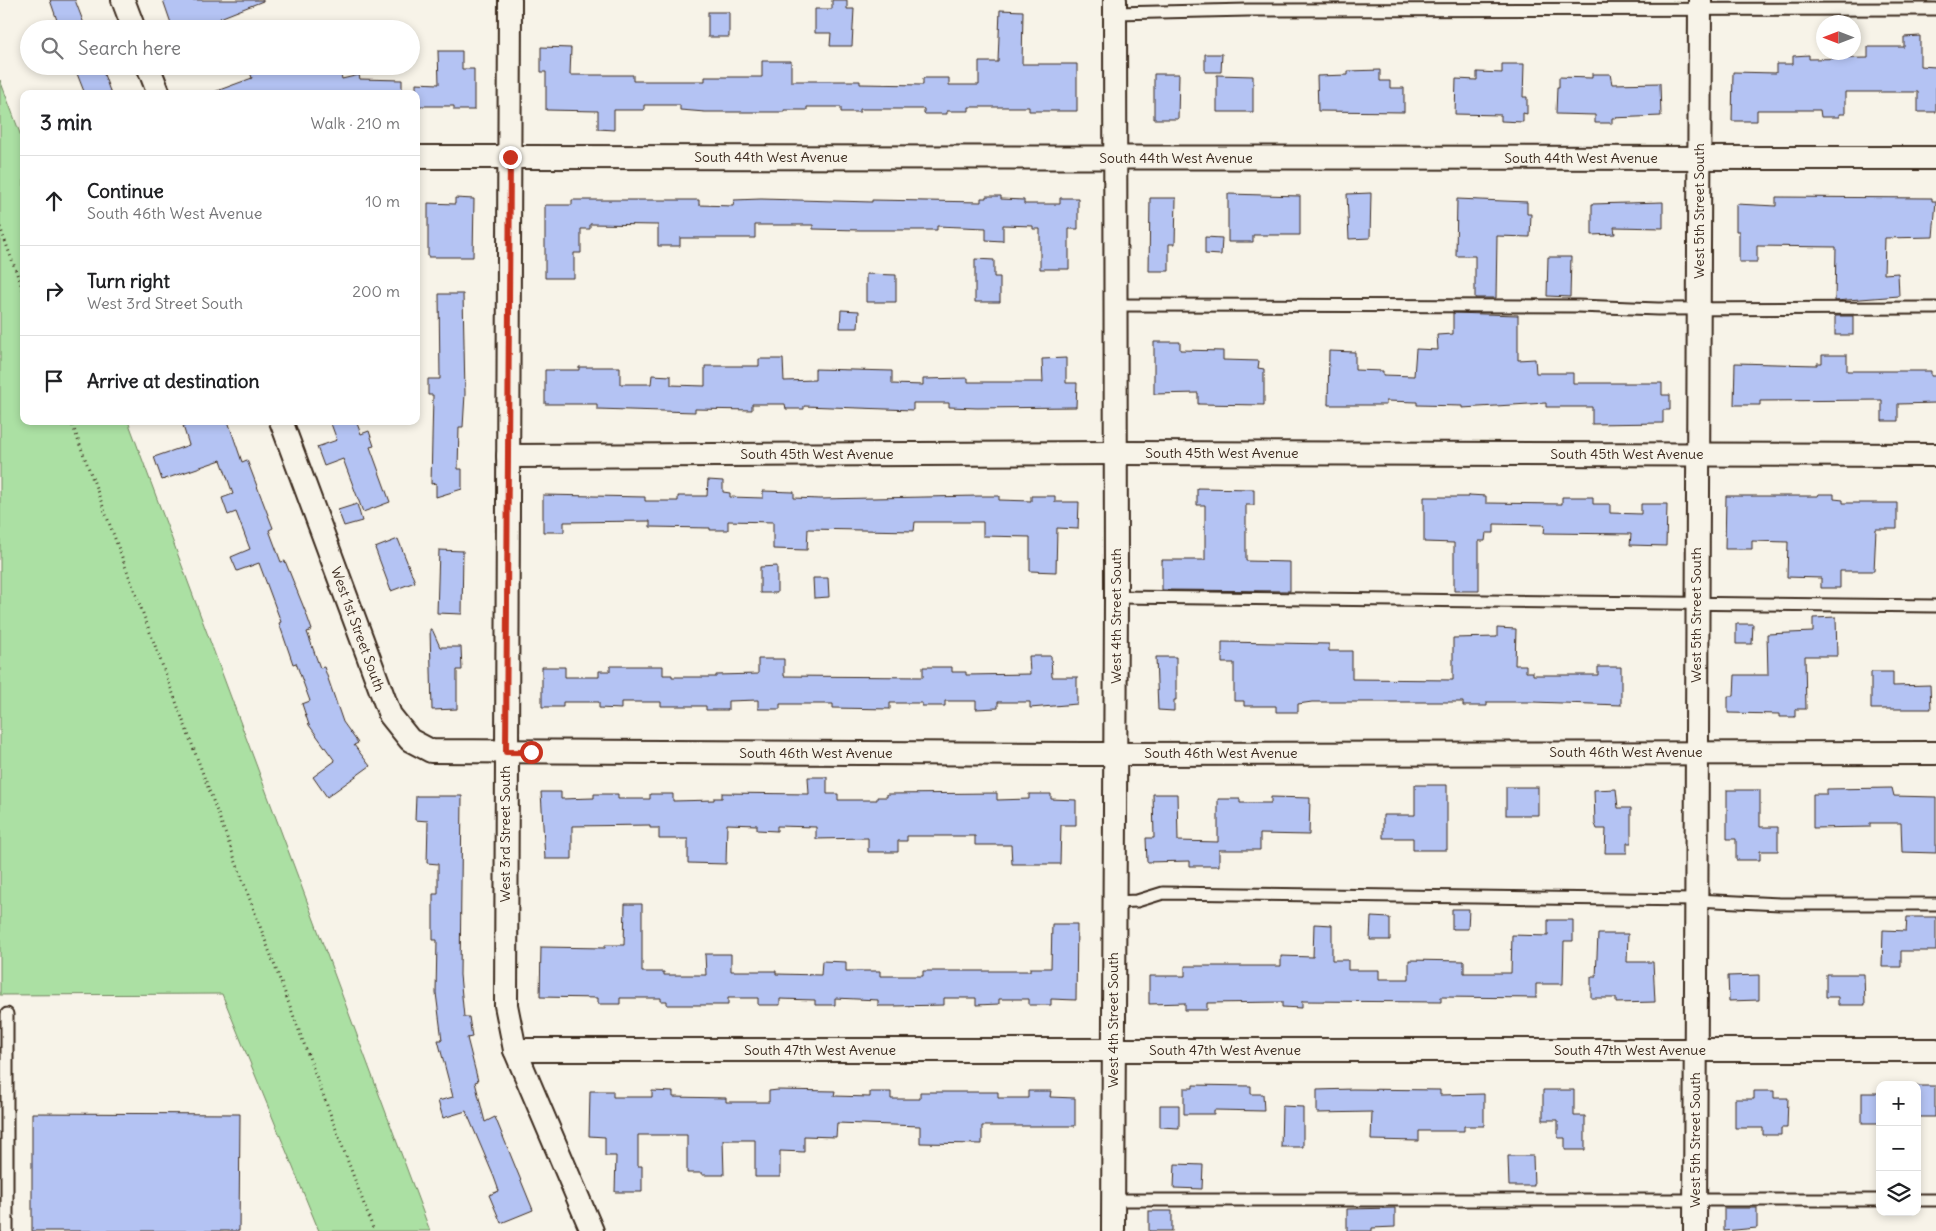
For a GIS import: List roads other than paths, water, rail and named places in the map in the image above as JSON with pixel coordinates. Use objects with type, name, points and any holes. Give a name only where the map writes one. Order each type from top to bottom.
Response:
[{"type":"street","points":[[123,0],[131,20]]},
{"type":"street","name":"West 3rd Street South","points":[[510,0],[506,1005],[515,1050],[592,1231]]},
{"type":"street","name":"West 5th Street South","points":[[1695,1231],[1696,603],[1700,5]]},
{"type":"street","name":"West 4th Street South","points":[[1113,1231],[1116,597],[1115,6]]},
{"type":"street","points":[[152,75],[157,90]]},
{"type":"street","name":"South 44th West Avenue","points":[[420,157],[1936,158]]},
{"type":"street","name":"West 1st Street South","points":[[282,425],[390,716],[410,740],[431,751],[506,752]]},
{"type":"street","name":"South 45th West Avenue","points":[[508,456],[1115,453],[1936,455]]},
{"type":"street","name":"South 46th West Avenue","points":[[506,752],[1115,754],[1936,753]]},
{"type":"street","name":"South 47th West Avenue","points":[[515,1050],[1936,1050]]},
{"type":"lane","points":[[1115,6],[1248,10],[1700,5],[1936,9]]},
{"type":"lane","points":[[1115,305],[1578,306],[1698,309],[1936,308]]},
{"type":"lane","points":[[1116,597],[1936,606]]},
{"type":"lane","points":[[1114,902],[1137,901],[1163,892],[1696,900],[1780,904],[1936,904]]},
{"type":"lane","points":[[7,1231],[8,1014]]},
{"type":"lane","points":[[1113,1200],[1876,1200]]},
{"type":"lane","points":[[1921,1200],[1936,1200]]}]
